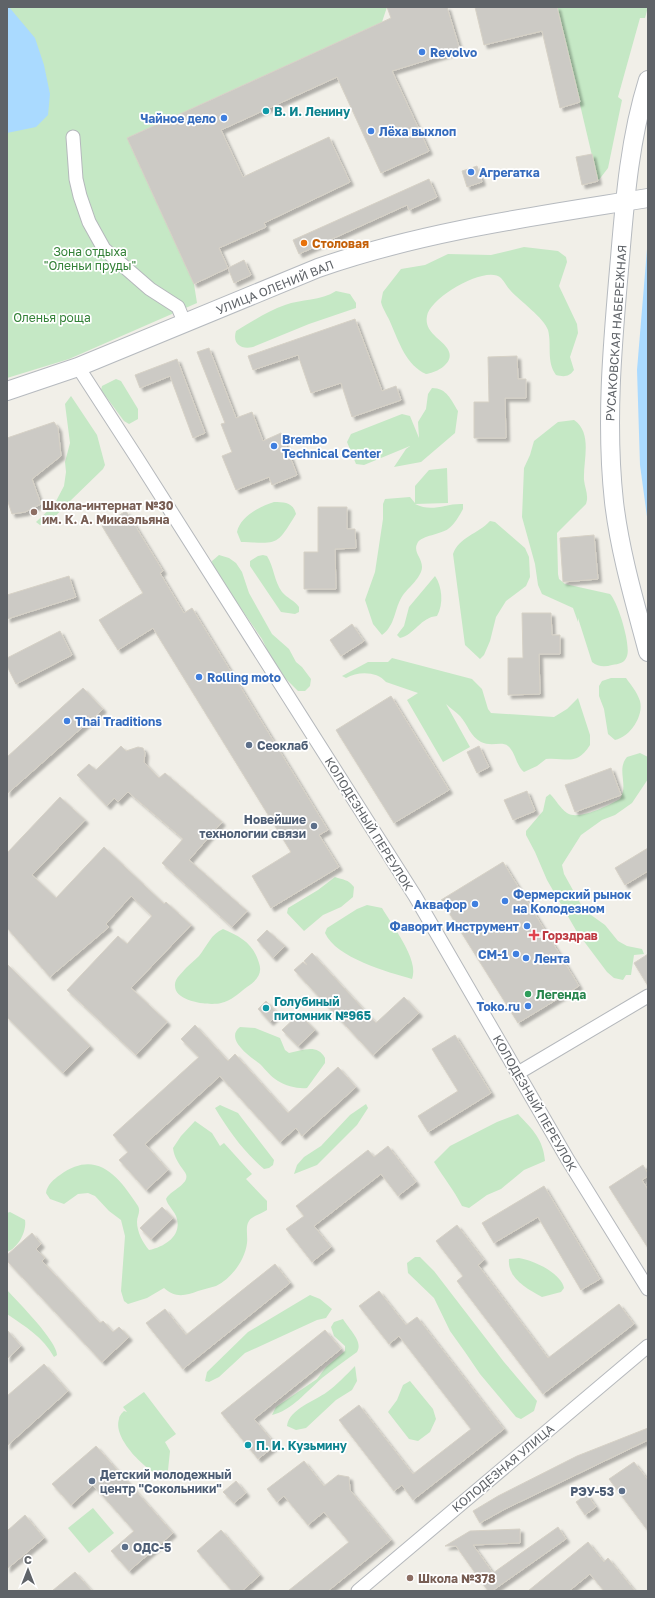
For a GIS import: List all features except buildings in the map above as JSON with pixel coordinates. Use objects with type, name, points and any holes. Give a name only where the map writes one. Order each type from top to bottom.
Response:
[{"type":"main road","name":"РУСАКОВСКАЯ НАБЕРЕЖНАЯ","points":[[648,80],[624,202],[614,330],[610,419],[614,502],[627,572],[648,652]]},
{"type":"main road","name":"УЛИЦА ОЛЕНИЙ ВАЛ","points":[[7,391],[78,367],[318,268],[353,256],[461,229],[648,198]]},
{"type":"street","points":[[73,137],[76,174],[80,196],[89,222],[104,249],[150,289],[178,307],[184,324]]},
{"type":"street","name":"КОЛОДЕЗНЫЙ ПЕРЕУЛОК","points":[[78,367],[138,458],[415,896],[587,1191],[648,1289]]},
{"type":"street","points":[[518,1073],[648,996]]},
{"type":"street","name":"КОЛОДЕЗНАЯ УЛИЦА","points":[[358,1591],[648,1346]]},
{"type":"green space","points":[[7,7],[387,7],[382,22],[127,138],[194,284],[197,303],[69,359],[7,378]]},
{"type":"green space","points":[[557,7],[648,7],[645,18],[640,18],[618,97],[622,100],[608,168],[598,181]]},
{"type":"green space","points":[[524,247],[558,251],[566,257],[567,262],[559,286],[577,324],[578,333],[570,357],[574,370],[566,376],[556,375],[550,359],[549,336],[546,325],[510,290],[501,278],[494,275],[484,275],[460,285],[448,292],[430,308],[427,316],[428,326],[430,331],[447,348],[449,353],[448,362],[440,369],[426,374],[413,365],[400,345],[381,302],[383,292],[401,269],[425,265],[448,254],[491,255]]},
{"type":"green space","points":[[336,291],[350,294],[356,303],[356,308],[309,324],[253,347],[245,348],[236,343],[236,331],[266,313],[285,305],[324,297]]},
{"type":"green space","points":[[116,379],[121,381],[138,409],[138,419],[129,424],[124,421],[101,390],[102,386]]},
{"type":"green space","points":[[432,388],[445,392],[458,411],[455,433],[421,462],[394,467],[406,449],[410,446],[364,465],[356,464],[347,442],[351,434],[402,414],[410,416],[419,438],[418,422],[426,409],[428,394]]},
{"type":"green space","points":[[71,396],[97,435],[105,465],[103,469],[55,516],[40,525],[36,522],[54,505],[64,486],[66,472],[65,462],[70,443],[65,404]]},
{"type":"green space","points":[[574,420],[580,425],[585,439],[584,480],[587,501],[586,504],[557,533],[558,574],[559,579],[565,584],[610,594],[617,606],[623,624],[628,651],[623,662],[607,666],[599,666],[592,662],[578,618],[578,622],[573,608],[542,594],[538,585],[535,564],[522,517],[524,468],[534,441],[558,422]]},
{"type":"green space","points":[[447,468],[448,503],[415,504],[421,507],[433,508],[463,504],[463,509],[455,522],[448,529],[423,538],[418,542],[416,549],[422,563],[420,575],[403,595],[390,626],[382,635],[373,624],[365,600],[375,572],[383,519],[383,504],[385,499],[410,497],[415,503],[415,486],[429,470]]},
{"type":"green space","points":[[274,502],[290,505],[295,510],[296,514],[280,538],[275,541],[262,543],[241,542],[237,532],[246,517],[257,509]]},
{"type":"green space","points":[[490,521],[495,522],[525,548],[529,557],[530,577],[526,586],[506,601],[496,617],[490,641],[484,655],[480,659],[465,645],[453,554],[456,548],[464,540]]},
{"type":"green space","points":[[219,555],[229,558],[236,563],[242,572],[249,593],[272,634],[289,649],[296,662],[311,679],[310,686],[305,691],[298,691],[277,670],[262,639],[213,568],[212,561]]},
{"type":"green space","points":[[263,555],[267,556],[269,560],[279,588],[299,607],[299,612],[295,614],[281,612],[250,566],[250,561]]},
{"type":"green space","points":[[435,576],[441,590],[441,606],[437,616],[426,619],[405,636],[400,638],[397,635],[404,626],[409,607]]},
{"type":"green space","points":[[392,658],[472,679],[482,689],[488,709],[491,713],[554,717],[567,709],[578,698],[590,735],[590,745],[585,752],[575,759],[546,759],[537,766],[524,772],[508,746],[503,744],[489,744],[477,740],[463,719],[446,704],[470,747],[443,762],[407,700],[418,693],[386,682],[382,678],[373,674],[362,673],[346,678],[342,676],[368,662],[388,662]]},
{"type":"green space","points":[[611,678],[626,678],[634,689],[640,701],[641,707],[635,725],[626,735],[615,740],[608,734],[604,709],[599,696],[599,686],[602,681]]},
{"type":"green space","points":[[640,753],[648,757],[648,779],[632,803],[615,815],[602,820],[581,835],[562,865],[564,874],[584,910],[605,925],[618,941],[627,946],[642,949],[644,954],[634,955],[631,975],[626,975],[623,980],[614,978],[607,972],[577,932],[547,880],[526,835],[526,831],[543,811],[546,797],[550,794],[567,813],[572,815],[586,814],[620,799],[623,788],[622,772],[624,762],[627,757]]},
{"type":"green space","points":[[335,877],[352,884],[354,887],[353,897],[341,907],[323,915],[304,931],[287,913],[288,908],[318,890]]},
{"type":"green space","points":[[367,905],[382,908],[398,932],[412,962],[412,979],[377,968],[351,957],[331,942],[325,933],[327,928],[357,909]]},
{"type":"green space","points":[[223,929],[241,938],[253,950],[260,967],[258,977],[235,996],[221,1003],[209,1004],[194,1002],[181,996],[175,986],[177,979],[199,956],[212,937]]},
{"type":"green space","points":[[240,1027],[255,1028],[280,1038],[285,1050],[289,1053],[314,1049],[322,1053],[325,1058],[325,1063],[307,1088],[296,1088],[285,1084],[273,1078],[260,1064],[245,1052],[237,1042],[235,1037],[236,1032]]},
{"type":"green space","points":[[366,1104],[368,1108],[357,1125],[317,1165],[294,1174],[297,1165],[304,1157],[321,1146],[350,1115]]},
{"type":"green space","points":[[220,1105],[238,1113],[274,1160],[273,1165],[264,1169],[243,1148],[231,1133],[215,1108]]},
{"type":"green space","points":[[518,1114],[533,1130],[540,1141],[545,1161],[524,1170],[501,1189],[487,1195],[469,1208],[462,1206],[456,1194],[434,1162],[450,1146],[497,1122]]},
{"type":"green space","points":[[195,1121],[212,1133],[220,1146],[224,1143],[252,1174],[246,1179],[267,1201],[267,1210],[250,1219],[247,1229],[247,1243],[244,1256],[237,1268],[222,1283],[184,1295],[176,1295],[164,1288],[147,1298],[128,1304],[124,1301],[121,1291],[125,1236],[121,1220],[109,1211],[95,1196],[88,1193],[78,1194],[64,1204],[50,1199],[46,1193],[47,1190],[55,1178],[73,1167],[85,1164],[96,1165],[115,1176],[138,1206],[138,1230],[149,1250],[162,1246],[175,1234],[178,1222],[166,1199],[184,1183],[186,1179],[186,1175],[176,1157],[173,1148],[181,1136]]},
{"type":"green space","points":[[10,1212],[25,1220],[25,1229],[21,1239],[15,1247],[7,1252],[7,1213]]},
{"type":"green space","points":[[415,1257],[420,1257],[434,1271],[504,1362],[537,1401],[534,1411],[521,1419],[516,1417],[480,1374],[450,1331],[434,1298],[408,1273],[407,1263]]},
{"type":"green space","points":[[519,1258],[532,1261],[552,1272],[562,1282],[564,1288],[561,1292],[542,1297],[524,1286],[511,1272],[509,1266],[509,1259]]},
{"type":"green space","points":[[7,1290],[44,1331],[51,1341],[57,1355],[54,1357],[39,1338],[7,1314]]},
{"type":"green space","points":[[310,1295],[320,1299],[332,1309],[326,1318],[317,1320],[245,1353],[219,1377],[209,1382],[205,1381],[207,1372],[248,1332]]},
{"type":"green space","points":[[343,1319],[357,1340],[359,1348],[357,1352],[322,1378],[292,1405],[279,1413],[272,1415],[276,1407],[317,1379],[326,1367],[345,1351],[345,1346],[334,1336],[331,1327],[334,1322]]},
{"type":"green space","points":[[355,1366],[357,1381],[352,1390],[336,1400],[306,1428],[296,1430],[287,1426],[292,1415],[297,1410],[331,1389]]},
{"type":"green space","points":[[410,1381],[433,1409],[436,1419],[430,1432],[418,1441],[409,1439],[388,1412],[397,1400],[403,1385]]},
{"type":"green space","points":[[144,1392],[176,1434],[165,1442],[170,1451],[167,1480],[160,1477],[142,1464],[121,1437],[118,1427],[120,1416],[124,1411],[127,1412],[123,1407]]},
{"type":"green space","points":[[93,1508],[114,1533],[89,1553],[68,1528]]},
{"type":"water","points":[[7,7],[9,7],[35,38],[44,65],[50,94],[48,115],[36,127],[7,133]]},
{"type":"water","points":[[648,237],[648,524],[640,465],[637,370]]},
{"type":"place","name":"Revolvo","points":[[422,52]]},
{"type":"place","name":"В. И. Ленину","points":[[266,111]]},
{"type":"place","name":"Чайное дело","points":[[224,118]]},
{"type":"place","name":"Лёха выхлоп","points":[[371,131]]},
{"type":"place","name":"Агрегатка","points":[[471,172]]},
{"type":"place","name":"Столовая","points":[[304,243]]},
{"type":"place","name":"Brembo Technical Center","points":[[274,446]]},
{"type":"place","name":"Школа-интернат №30 им. К. А. Микаэльяна","points":[[34,512]]},
{"type":"place","name":"Rolling moto","points":[[199,677]]},
{"type":"place","name":"Thai Traditions","points":[[67,721]]},
{"type":"place","name":"Сеоклаб","points":[[249,745]]},
{"type":"place","name":"Новейшие технологии связи","points":[[314,826]]},
{"type":"place","name":"Фермерский рынок на Колодезном","points":[[505,901]]},
{"type":"place","name":"Аквафор","points":[[475,904]]},
{"type":"place","name":"Фаворит Инструмент","points":[[527,926]]},
{"type":"place","name":"Горздрав","points":[[534,935]]},
{"type":"place","name":"СМ-1","points":[[516,954]]},
{"type":"place","name":"Лента","points":[[526,958]]},
{"type":"place","name":"Легенда","points":[[528,994]]},
{"type":"place","name":"Toko.ru","points":[[528,1006]]},
{"type":"place","name":"Голубиный питомник №965","points":[[266,1008]]},
{"type":"place","name":"П. И. Кузьмину","points":[[248,1445]]},
{"type":"place","name":"Детский молодежный центр \"Сокольники\"","points":[[92,1481]]},
{"type":"place","name":"РЭУ-53","points":[[622,1491]]},
{"type":"place","name":"ОДС-5","points":[[125,1547]]},
{"type":"place","name":"Школа №378","points":[[410,1578]]},
{"type":"park label","name":"Зона отдыха \"Оленьи пруды\"","points":[[90,258]]},
{"type":"park label","name":"Оленья роща","points":[[52,317]]}]
